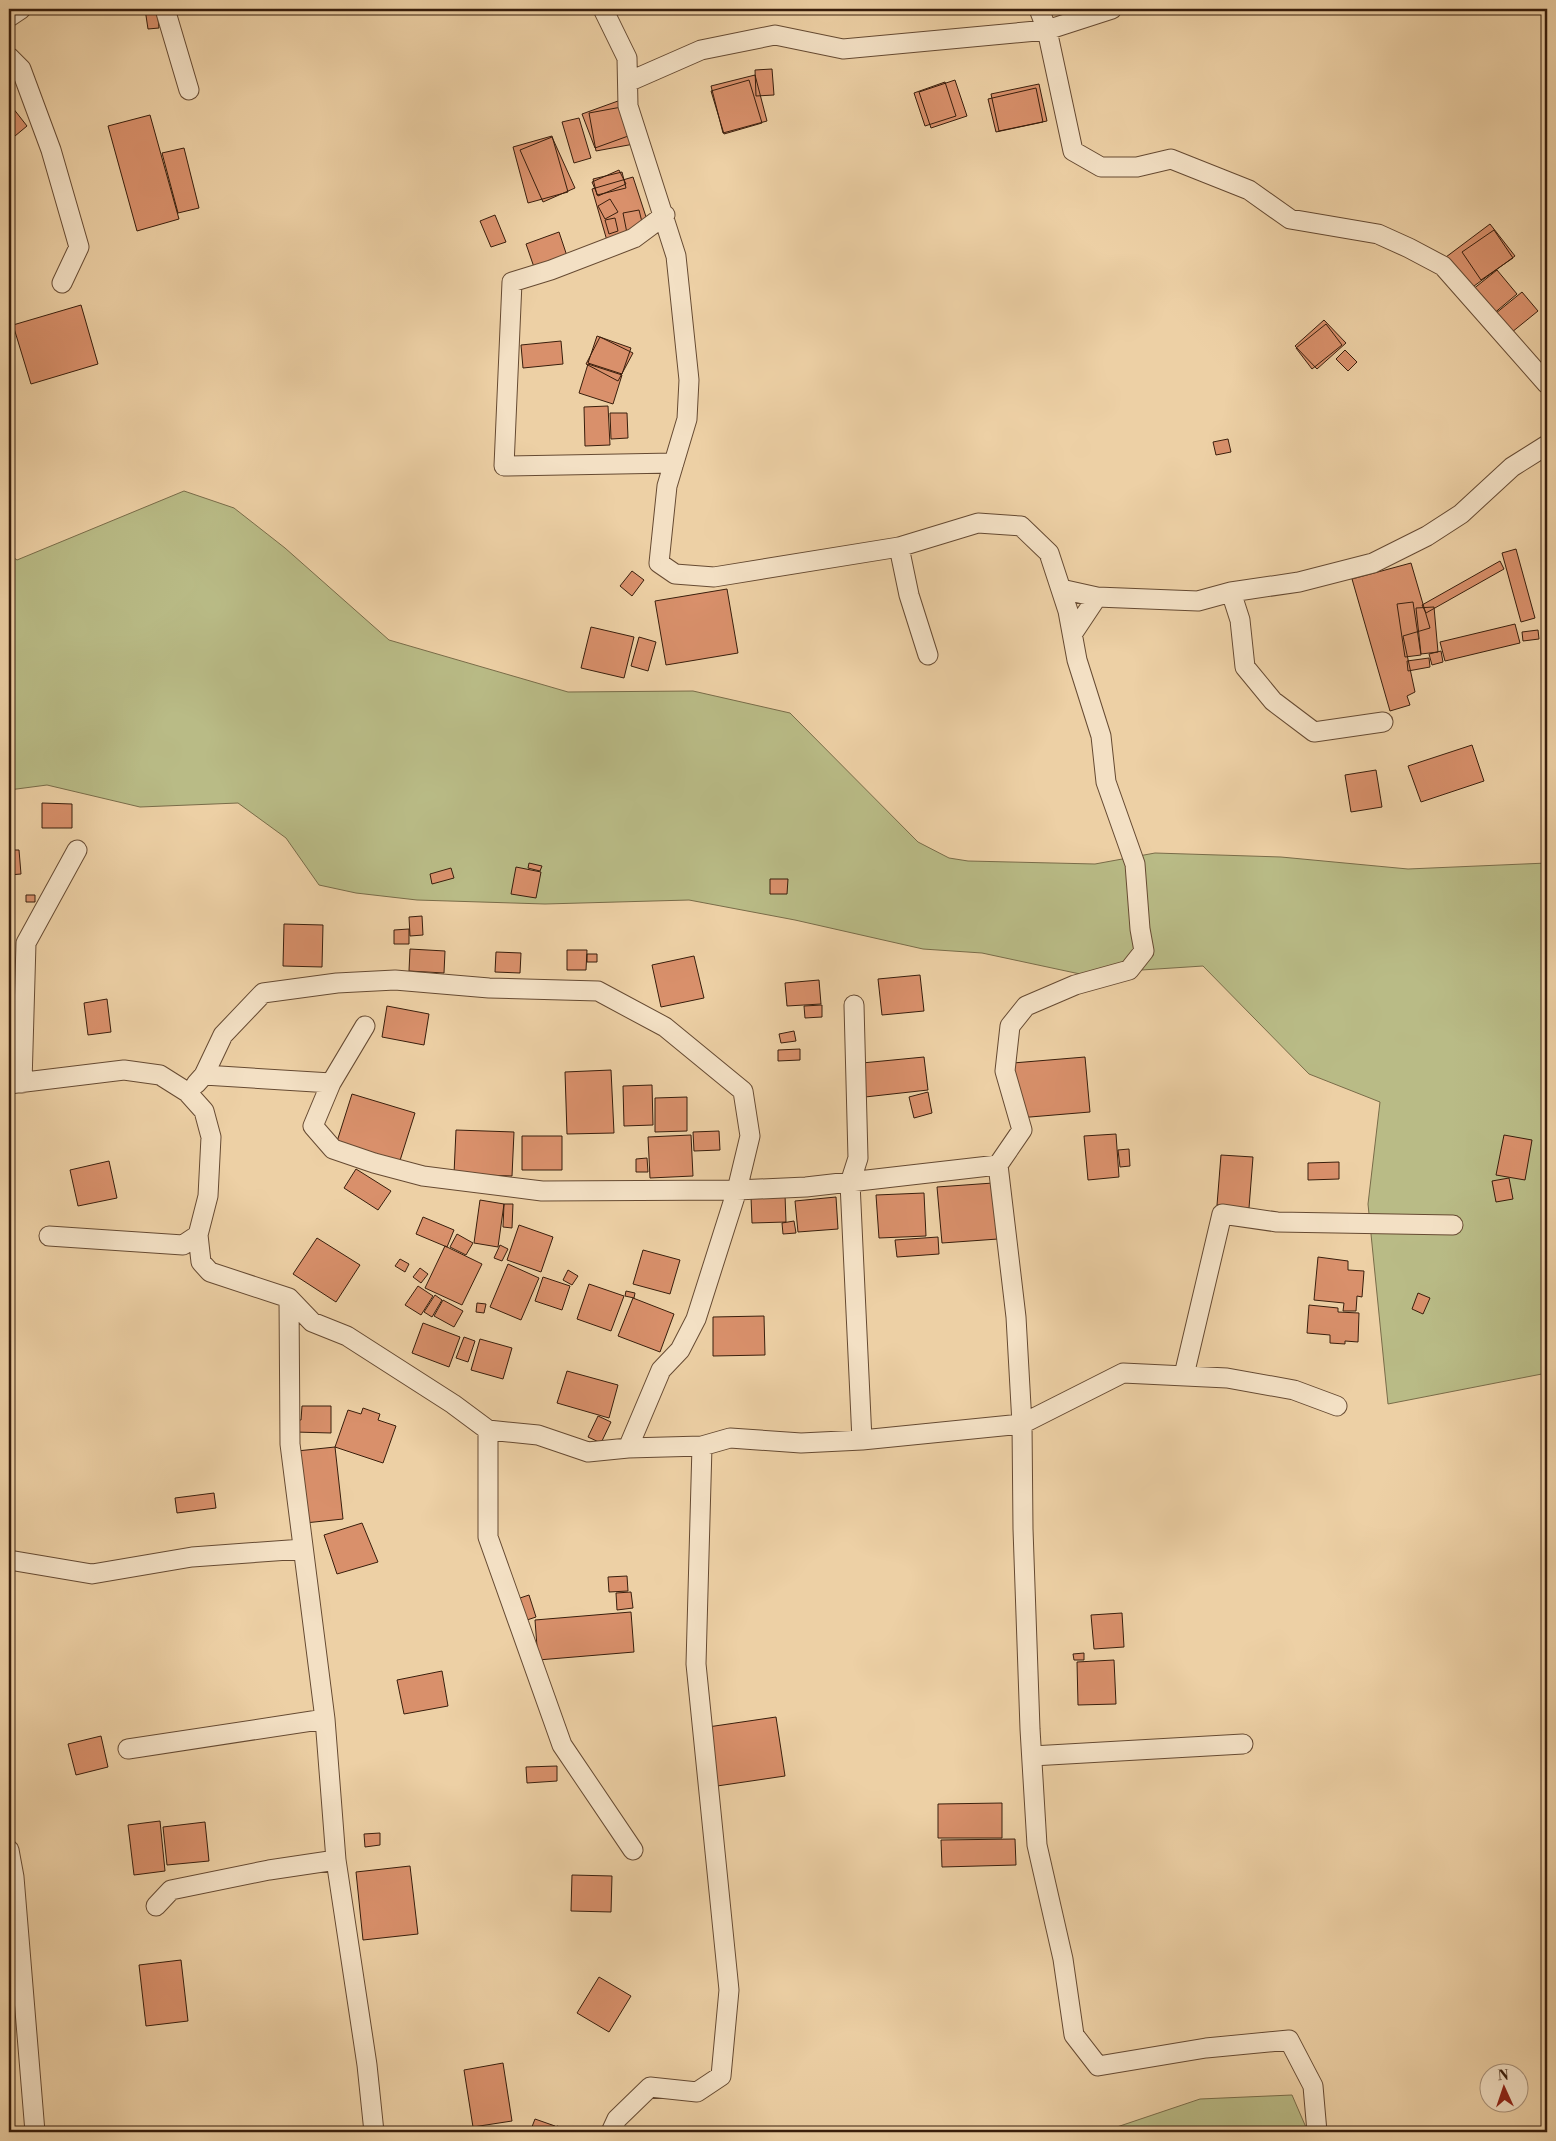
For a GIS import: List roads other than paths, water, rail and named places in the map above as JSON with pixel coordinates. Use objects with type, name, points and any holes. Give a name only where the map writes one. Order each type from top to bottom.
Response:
[{"type":"street","points":[[9,17],[21,9]]},
{"type":"street","points":[[165,9],[189,90]]},
{"type":"street","points":[[603,9],[627,58],[628,106],[676,256],[689,380],[687,419],[667,486],[659,562],[675,574],[714,577],[899,547],[978,523],[1021,526],[1049,553],[1073,633],[1077,660],[1101,736],[1106,782],[1135,864],[1140,929],[1144,951],[1129,970],[1075,985],[1026,1006],[1010,1026],[1004,1071],[1022,1130],[998,1165],[1016,1317],[1022,1424],[1023,1530],[1037,1845],[1063,1959],[1074,2035],[1098,2066],[1206,2048],[1289,2040],[1313,2086],[1317,2132]]},
{"type":"street","points":[[1039,9],[1047,30],[1073,151],[1101,167],[1137,167],[1171,159],[1250,190],[1290,219],[1378,234],[1409,248],[1443,266],[1547,384]]},
{"type":"street","points":[[628,82],[700,50],[775,35],[843,48],[1047,30],[1112,9]]},
{"type":"street","points":[[9,57],[21,69],[48,141],[79,247],[62,282]]},
{"type":"street","points":[[664,215],[634,238],[551,270],[512,282],[504,466],[674,463]]},
{"type":"street","points":[[1061,589],[1098,597],[1198,601],[1231,592],[1299,582],[1373,562],[1427,536],[1461,514],[1512,467],[1547,445]]},
{"type":"street","points":[[899,547],[909,595],[928,655]]},
{"type":"street","points":[[1231,592],[1240,620],[1245,667],[1273,701],[1314,732],[1383,722]]},
{"type":"street","points":[[1073,633],[1098,597]]},
{"type":"street","points":[[77,850],[26,944],[15,1084],[124,1070],[160,1075],[187,1092],[204,1111],[211,1137],[208,1196],[198,1235],[201,1262],[210,1272],[288,1298],[312,1322],[347,1336],[454,1404],[488,1430],[538,1435],[588,1452],[628,1448],[702,1446],[730,1438],[801,1443],[862,1440],[1022,1424],[1123,1373],[1227,1378],[1294,1390],[1337,1406]]},
{"type":"street","points":[[187,1092],[204,1075],[223,1034],[263,993],[337,984],[396,980],[489,988],[598,991],[666,1027],[743,1091],[750,1136],[737,1190],[696,1319],[680,1350],[660,1370],[628,1448]]},
{"type":"street","points":[[854,1005],[858,1158],[850,1183],[862,1440]]},
{"type":"street","points":[[365,1026],[331,1083],[312,1126],[333,1149],[374,1163],[424,1176],[542,1191],[737,1190],[850,1183],[998,1165]]},
{"type":"street","points":[[204,1075],[331,1083]]},
{"type":"street","points":[[1184,1376],[1222,1214],[1277,1222],[1453,1225]]},
{"type":"street","points":[[49,1236],[183,1245],[198,1235]]},
{"type":"street","points":[[288,1298],[290,1444],[325,1719],[336,1860],[367,2065],[374,2132]]},
{"type":"street","points":[[488,1430],[488,1537],[562,1746],[633,1850]]},
{"type":"street","points":[[611,2132],[617,2119],[650,2087],[697,2092],[721,2076],[730,1990],[696,1664],[702,1446]]},
{"type":"street","points":[[9,1560],[92,1574],[192,1556],[303,1549]]},
{"type":"street","points":[[128,1749],[325,1719]]},
{"type":"street","points":[[1032,1756],[1243,1744]]},
{"type":"street","points":[[9,1850],[14,1877],[35,2132]]},
{"type":"street","points":[[156,1906],[171,1890],[269,1870],[336,1860]]}]
